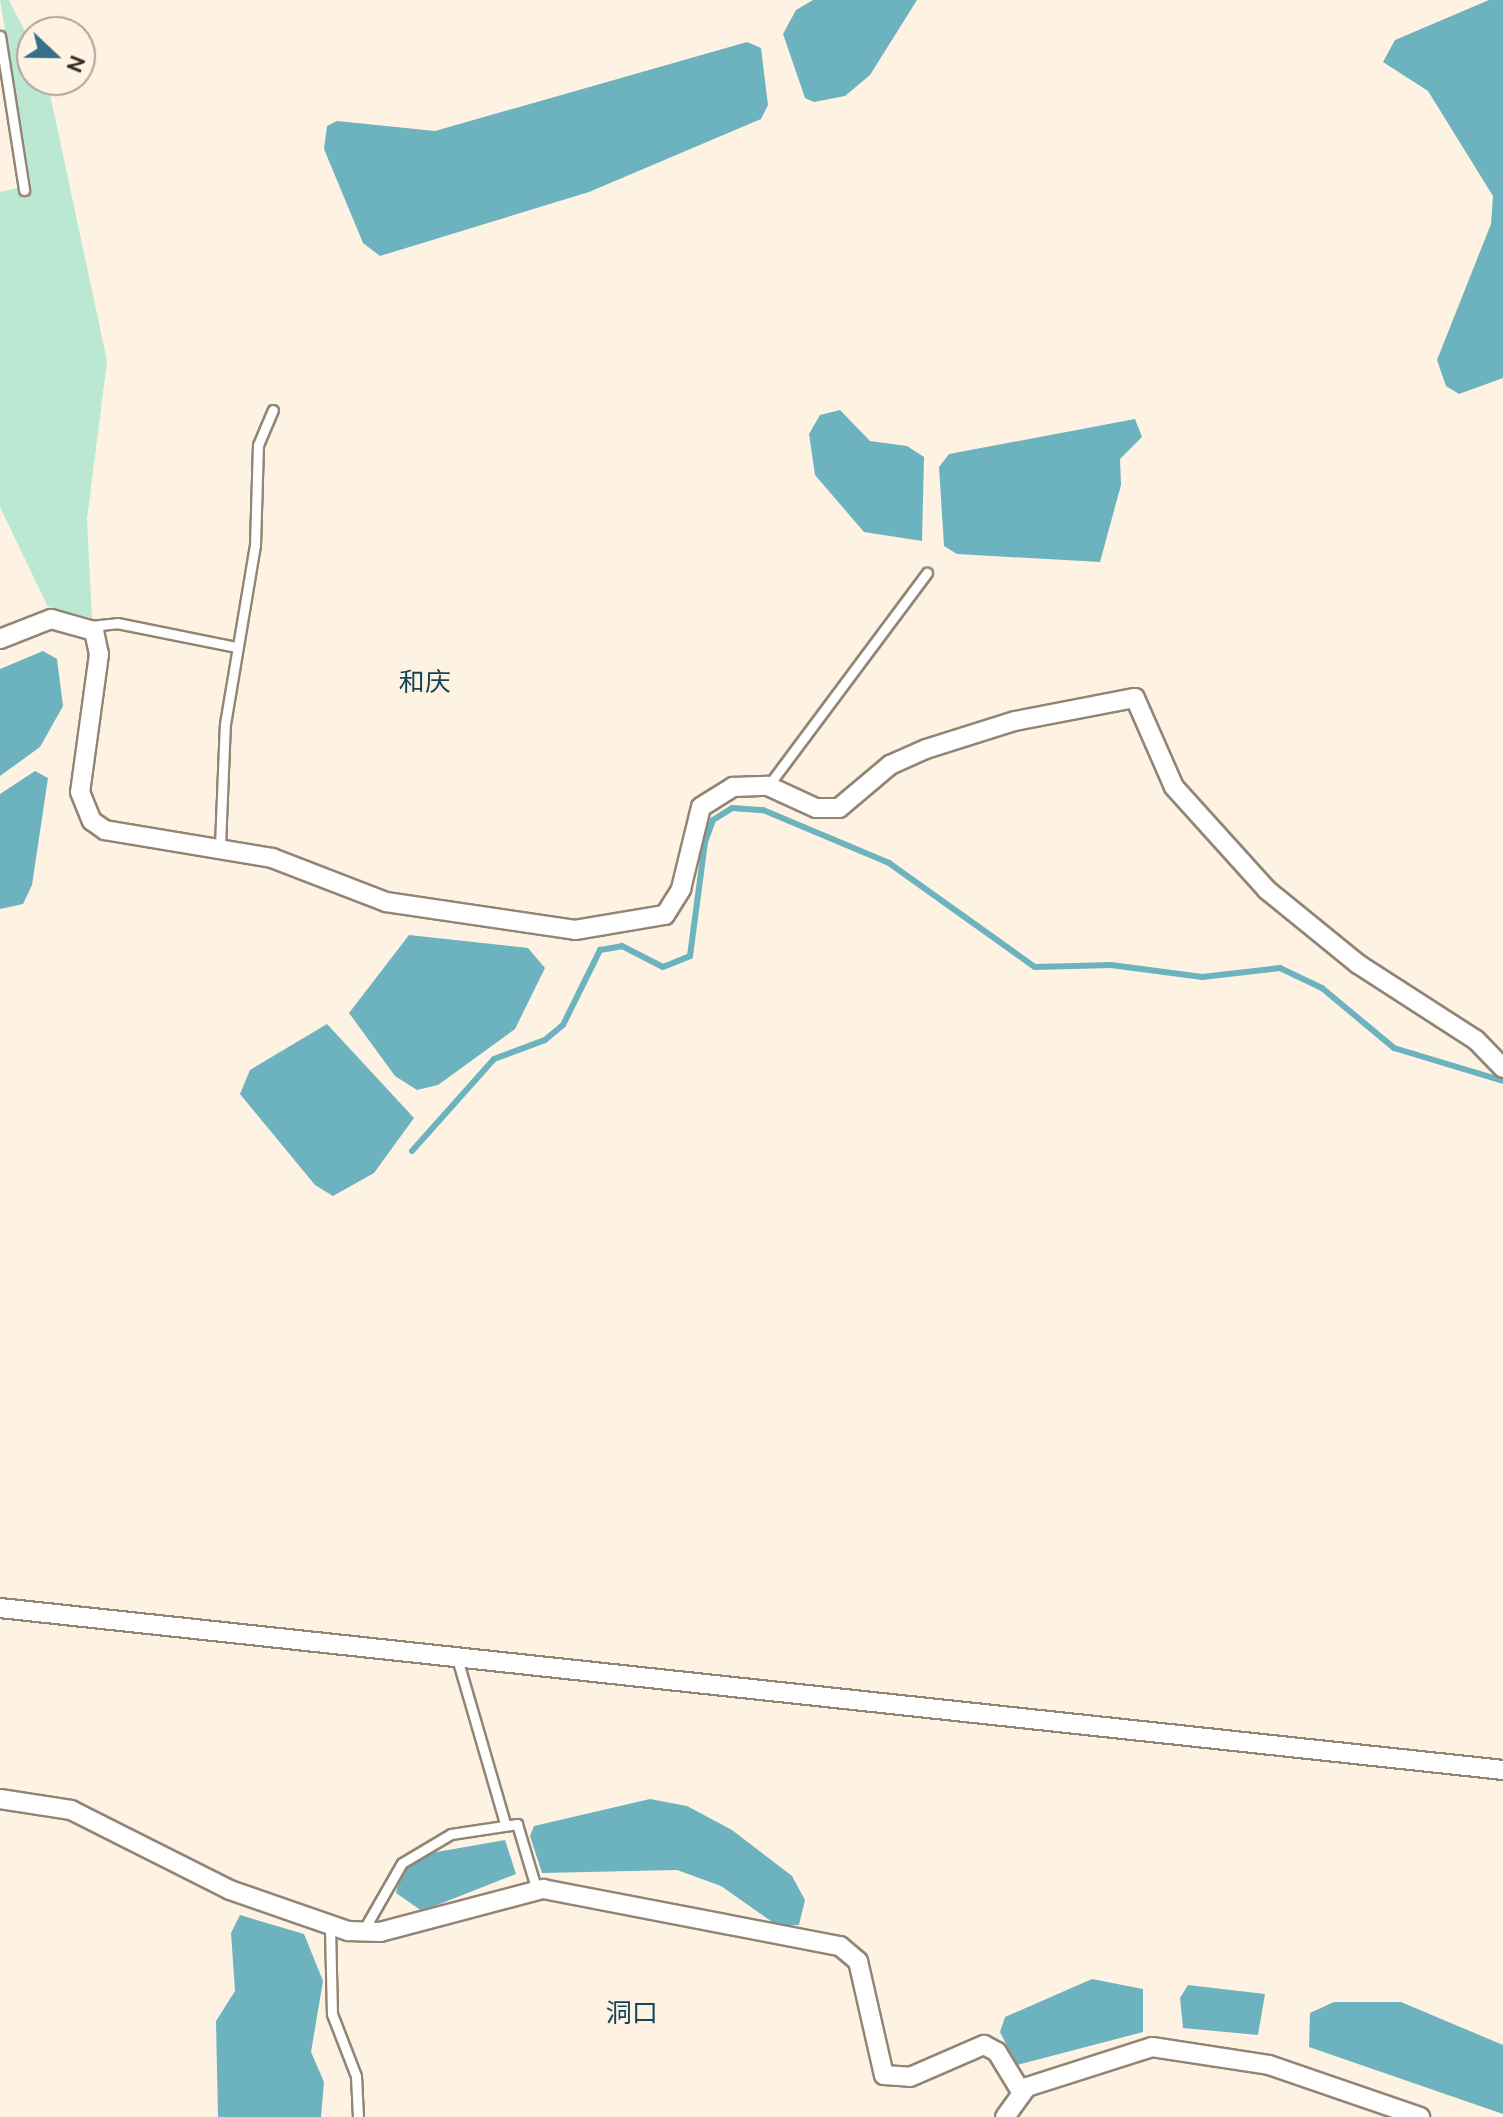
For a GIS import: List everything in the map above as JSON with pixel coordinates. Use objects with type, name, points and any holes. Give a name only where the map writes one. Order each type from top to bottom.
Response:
[{"type":"street","points":[[0,639],[51,619],[89,626],[100,646],[82,754],[83,808],[105,830],[220,846],[272,858],[386,902],[582,930],[665,915],[681,889],[701,807],[733,787],[768,786],[816,808],[839,808],[911,754],[1015,721],[1135,698],[1174,787],[1267,890],[1358,964],[1476,1040],[1503,1068]]},
{"type":"street","points":[[0,1608],[1503,1770]]},
{"type":"street","points":[[0,1799],[71,1810],[230,1890],[330,1927],[363,1931],[537,1891],[840,1946],[858,1961],[884,2075],[910,2077],[984,2045],[997,2052],[1020,2090]]},
{"type":"street","points":[[1005,2117],[1020,2090],[1152,2047],[1269,2065],[1420,2117]]},
{"type":"lane","points":[[0,36],[24,190]]},
{"type":"lane","points":[[220,846],[236,647],[255,545],[258,445],[273,410]]},
{"type":"lane","points":[[768,786],[927,573]]},
{"type":"lane","points":[[89,626],[117,623],[236,647]]},
{"type":"lane","points":[[457,1658],[505,1823]]},
{"type":"lane","points":[[363,1931],[376,1898],[412,1854],[451,1834],[505,1823],[517,1824],[537,1891]]},
{"type":"lane","points":[[330,1927],[332,2014],[356,2076],[358,2117]]},
{"type":"green space","points":[[0,0],[9,0],[17,16],[16,95]]},
{"type":"green space","points":[[16,96],[50,96],[107,361],[87,519],[92,618],[48,607],[0,507],[0,192],[31,185]]},
{"type":"water","points":[[813,0],[917,0],[870,75],[845,96],[814,102],[805,98],[783,34],[796,10]]},
{"type":"water","points":[[1489,0],[1503,0],[1503,378],[1459,394],[1446,386],[1437,360],[1491,224],[1493,196],[1428,91],[1383,62],[1395,40]]},
{"type":"water","points":[[747,42],[761,48],[768,105],[761,119],[589,192],[380,256],[363,243],[324,149],[327,126],[337,121],[435,131]]},
{"type":"water","points":[[840,410],[870,441],[907,446],[924,457],[922,541],[864,532],[815,475],[809,434],[820,415]]},
{"type":"water","points":[[1135,419],[1142,437],[1120,459],[1121,485],[1100,562],[957,554],[944,546],[939,467],[949,454]]},
{"type":"water","points":[[43,651],[57,659],[63,706],[40,747],[0,776],[0,669]]},
{"type":"water","points":[[35,771],[48,778],[32,885],[23,904],[0,909],[0,794]]},
{"type":"water","points":[[409,935],[528,948],[545,968],[515,1029],[438,1085],[417,1090],[395,1076],[349,1013]]},
{"type":"water","points":[[327,1024],[414,1118],[374,1173],[333,1196],[315,1185],[240,1094],[250,1070]]},
{"type":"water","points":[[650,1799],[687,1806],[732,1830],[792,1876],[805,1900],[799,1925],[778,1926],[721,1886],[677,1870],[542,1873],[530,1836],[534,1826]]},
{"type":"water","points":[[505,1840],[516,1874],[422,1911],[396,1893],[400,1874],[425,1854]]},
{"type":"water","points":[[240,1915],[304,1934],[323,1981],[311,2052],[324,2082],[321,2117],[218,2117],[216,2021],[235,1991],[231,1933]]},
{"type":"water","points":[[1092,1979],[1143,1989],[1143,2032],[1017,2065],[1000,2032],[1005,2017]]},
{"type":"water","points":[[1188,1985],[1265,1994],[1258,2035],[1183,2028],[1180,1998]]},
{"type":"water","points":[[1334,2002],[1401,2002],[1503,2045],[1503,2114],[1309,2047],[1310,2013]]},
{"type":"waterway","points":[[412,1151],[494,1059],[545,1040],[563,1025],[600,950],[622,946],[663,967],[690,956],[705,842],[713,820],[732,808],[763,810],[889,863],[1035,967],[1111,965],[1202,977],[1280,968],[1322,988],[1394,1048],[1503,1081]]},
{"type":"district","name":"和庆","points":[[425,682]]},
{"type":"district","name":"洞口","points":[[632,2013]]}]
